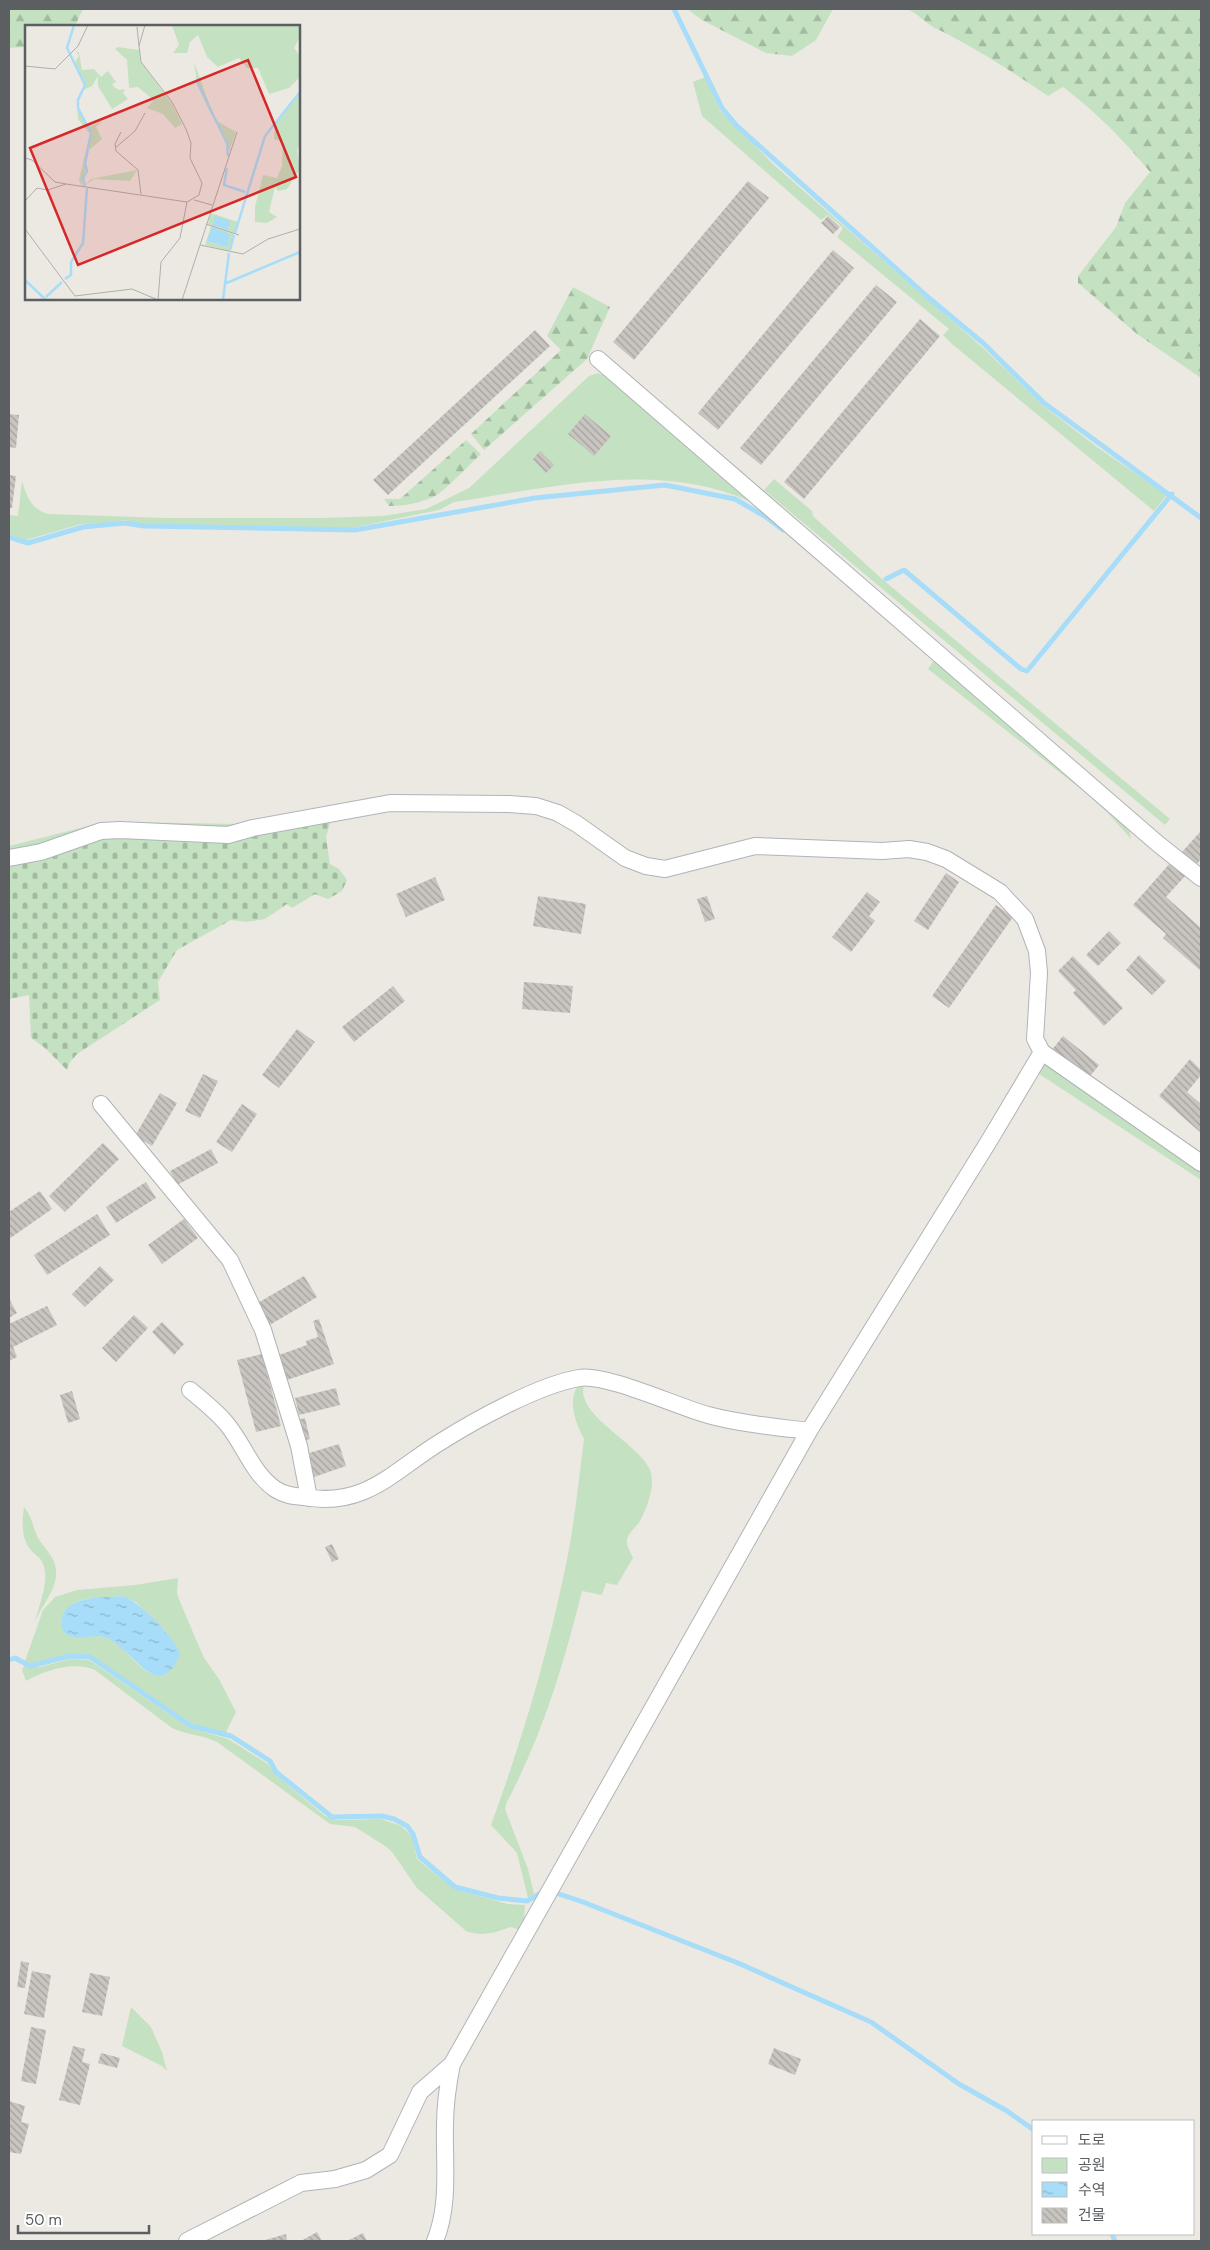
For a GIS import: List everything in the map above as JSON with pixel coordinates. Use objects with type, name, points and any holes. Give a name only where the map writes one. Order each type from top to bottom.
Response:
[{"type":"street","points":[[598,359],[1157,843],[1201,878]]},
{"type":"street","points":[[9,858],[42,852],[101,832],[120,830],[228,835],[262,826],[390,803],[536,806],[558,813],[577,824],[625,858],[646,866],[665,869],[755,846],[882,851],[909,849],[927,852],[946,859],[1000,892],[1025,919],[1037,951],[1035,1039],[1042,1052],[1201,1163]]},
{"type":"street","points":[[435,2241],[444,2207],[445,2126],[447,2092],[452,2064],[809,1431],[984,1150],[1042,1052]]},
{"type":"street","points":[[101,1104],[230,1260],[263,1330],[299,1446],[309,1498]]},
{"type":"street","points":[[190,1390],[226,1422],[262,1478],[283,1494],[333,1500],[369,1490],[442,1441],[494,1413],[543,1389],[580,1377],[602,1379],[709,1415],[809,1431]]},
{"type":"street","points":[[187,2241],[301,2183],[335,2179],[366,2170],[390,2155],[420,2092],[452,2064]]},
{"type":"green space","points":[[9,9],[83,9],[75,25],[25,25],[25,47],[9,48]]},
{"type":"green space","points":[[687,9],[833,9],[816,40],[792,56],[766,53],[702,20]]},
{"type":"green space","points":[[906,9],[1200,9],[1201,378],[1137,334],[1078,283],[1078,276],[1116,227],[1125,203],[1150,172],[1109,127],[1063,87],[1048,96],[993,60],[931,26]]},
{"type":"green space","points":[[705,77],[720,110],[773,164],[982,347],[1046,408],[1097,447],[1167,495],[1154,511],[952,344],[943,335],[949,329],[837,237],[843,228],[828,215],[821,220],[702,116],[693,82]]},
{"type":"green space","points":[[573,287],[610,307],[587,359],[484,450],[471,434],[561,350],[547,336]]},
{"type":"green space","points":[[598,373],[605,376],[751,502],[716,489],[679,482],[642,479],[566,485],[454,502],[439,510],[352,528],[143,525],[124,520],[110,523],[81,524],[26,540],[9,534],[9,515],[18,516],[22,481],[34,506],[48,514],[166,518],[321,518],[383,516],[426,509],[469,488],[589,376]]},
{"type":"green space","points":[[466,440],[481,454],[446,488],[424,501],[389,506],[384,499],[400,499]]},
{"type":"green space","points":[[774,479],[812,511],[813,516],[882,579],[1170,819],[1165,825],[764,490]]},
{"type":"green space","points":[[936,657],[1128,822],[1131,839],[1108,813],[1086,793],[928,669]]},
{"type":"green space","points":[[331,820],[326,837],[330,864],[339,869],[347,880],[342,891],[328,899],[315,894],[292,908],[287,904],[265,919],[246,922],[231,920],[177,950],[158,982],[160,1000],[77,1054],[70,1062],[67,1070],[45,1048],[31,1038],[29,995],[9,999],[9,864],[95,839]]},
{"type":"green space","points":[[100,823],[239,824],[243,826],[9,856],[9,846]]},
{"type":"green space","points":[[1042,1062],[1201,1169],[1201,1180],[1036,1072]]},
{"type":"green space","points":[[580,1382],[584,1382],[584,1397],[595,1416],[645,1461],[652,1476],[652,1483],[648,1503],[640,1521],[627,1540],[633,1558],[617,1585],[606,1583],[602,1595],[582,1591],[551,1699],[520,1777],[507,1802],[505,1809],[528,1869],[534,1894],[528,1898],[517,1853],[491,1825],[532,1701],[557,1606],[567,1557],[584,1439],[573,1410],[573,1397]]},
{"type":"green space","points":[[24,1507],[31,1518],[38,1538],[52,1558],[56,1573],[50,1595],[35,1622],[45,1585],[45,1571],[42,1562],[33,1553],[25,1540]]},
{"type":"green space","points":[[178,1578],[177,1594],[204,1658],[219,1679],[236,1712],[225,1734],[192,1724],[90,1656],[70,1654],[31,1664],[25,1661],[43,1610],[55,1597],[77,1590],[135,1585]],"holes":[[[123,1596],[137,1603],[159,1627],[166,1631],[167,1674],[158,1675],[150,1673],[113,1641],[104,1637],[80,1637],[73,1603],[86,1599]]]},
{"type":"green space","points":[[70,1659],[89,1660],[190,1728],[228,1739],[268,1764],[276,1775],[325,1816],[338,1820],[381,1819],[401,1826],[412,1836],[417,1859],[454,1889],[508,1904],[525,1905],[523,1931],[511,1927],[489,1934],[466,1931],[417,1888],[392,1852],[385,1846],[355,1827],[330,1824],[217,1742],[172,1728],[95,1670],[77,1666],[60,1668],[42,1673],[26,1681],[22,1670],[24,1666],[40,1667]]},
{"type":"green space","points":[[131,2007],[151,2027],[162,2052],[167,2071],[162,2066],[122,2046]]},
{"type":"water","points":[[123,1596],[137,1604],[156,1621],[178,1648],[180,1654],[172,1669],[164,1675],[155,1675],[146,1670],[117,1644],[107,1638],[96,1636],[72,1637],[63,1631],[62,1619],[65,1611],[72,1605],[91,1598]]},
{"type":"building","points":[[748,181],[769,198],[634,360],[613,342]]},
{"type":"building","points":[[828,216],[840,227],[833,234],[821,223]]},
{"type":"building","points":[[833,250],[854,268],[718,430],[698,413]]},
{"type":"building","points":[[876,285],[897,302],[761,465],[740,448]]},
{"type":"building","points":[[920,319],[940,336],[804,499],[784,482]]},
{"type":"building","points":[[535,330],[550,346],[388,495],[373,480]]},
{"type":"building","points":[[9,414],[19,415],[16,448],[9,447]]},
{"type":"building","points":[[585,414],[611,436],[594,456],[568,434]]},
{"type":"building","points":[[540,451],[554,465],[546,473],[533,459]]},
{"type":"building","points":[[9,475],[16,476],[12,508],[9,508]]},
{"type":"building","points":[[1201,831],[1201,859],[1196,865],[1182,852]]},
{"type":"building","points":[[1172,861],[1186,875],[1166,897],[1201,928],[1201,971],[1163,938],[1166,934],[1133,905]]},
{"type":"building","points":[[946,873],[959,882],[928,930],[914,921]]},
{"type":"building","points":[[435,877],[445,900],[406,917],[396,894]]},
{"type":"building","points":[[867,892],[880,902],[869,916],[875,921],[851,952],[832,937]]},
{"type":"building","points":[[538,896],[586,904],[581,934],[533,926]]},
{"type":"building","points":[[707,896],[715,919],[705,922],[697,899]]},
{"type":"building","points":[[996,905],[1013,917],[949,1008],[932,996]]},
{"type":"building","points":[[1109,931],[1121,943],[1098,966],[1086,955]]},
{"type":"building","points":[[1139,955],[1166,981],[1152,995],[1126,970]]},
{"type":"building","points":[[1073,956],[1123,1008],[1104,1026],[1073,993],[1076,990],[1058,971]]},
{"type":"building","points":[[524,982],[573,986],[570,1013],[522,1009]]},
{"type":"building","points":[[393,986],[405,1001],[354,1042],[342,1027]]},
{"type":"building","points":[[297,1029],[315,1042],[279,1088],[262,1075]]},
{"type":"building","points":[[1063,1036],[1099,1065],[1087,1080],[1051,1051]]},
{"type":"building","points":[[1190,1059],[1201,1070],[1201,1075],[1187,1092],[1201,1104],[1201,1133],[1159,1096]]},
{"type":"building","points":[[203,1074],[218,1081],[200,1118],[185,1111]]},
{"type":"building","points":[[160,1093],[177,1103],[152,1146],[135,1136]]},
{"type":"building","points":[[242,1104],[257,1114],[232,1152],[216,1142]]},
{"type":"building","points":[[103,1143],[119,1159],[65,1212],[49,1196]]},
{"type":"building","points":[[211,1149],[218,1163],[177,1185],[170,1171]]},
{"type":"building","points":[[146,1182],[156,1198],[116,1223],[106,1207]]},
{"type":"building","points":[[40,1191],[52,1209],[9,1239],[9,1212]]},
{"type":"building","points":[[97,1214],[110,1235],[47,1275],[34,1255]]},
{"type":"building","points":[[184,1219],[198,1238],[162,1264],[148,1245]]},
{"type":"building","points":[[100,1266],[114,1280],[85,1307],[72,1294]]},
{"type":"building","points":[[304,1276],[317,1297],[268,1326],[256,1304]]},
{"type":"building","points":[[9,1298],[17,1313],[9,1318]]},
{"type":"building","points":[[47,1306],[57,1325],[13,1347],[17,1357],[9,1361],[9,1324]]},
{"type":"building","points":[[134,1315],[148,1328],[116,1362],[102,1348]]},
{"type":"building","points":[[319,1319],[334,1364],[287,1380],[279,1355],[307,1345],[306,1341],[318,1337],[313,1321]]},
{"type":"building","points":[[162,1322],[184,1344],[174,1355],[152,1332]]},
{"type":"building","points":[[262,1354],[281,1426],[256,1432],[237,1360]]},
{"type":"building","points":[[336,1388],[340,1405],[299,1415],[295,1398]]},
{"type":"building","points":[[72,1391],[80,1419],[68,1423],[60,1395]]},
{"type":"building","points":[[305,1418],[310,1439],[302,1441],[297,1420]]},
{"type":"building","points":[[339,1444],[346,1466],[314,1477],[306,1454]]},
{"type":"building","points":[[332,1544],[339,1559],[332,1562],[325,1547]]},
{"type":"building","points":[[21,1961],[29,1963],[25,1988],[17,1987]]},
{"type":"building","points":[[32,1971],[51,1975],[44,2018],[24,2014]]},
{"type":"building","points":[[90,1973],[110,1977],[102,2016],[82,2012]]},
{"type":"building","points":[[31,2027],[46,2030],[36,2084],[21,2081]]},
{"type":"building","points":[[73,2046],[85,2049],[82,2062],[90,2064],[80,2105],[59,2100]]},
{"type":"building","points":[[774,2048],[801,2059],[795,2075],[768,2064]]},
{"type":"building","points":[[101,2053],[120,2058],[117,2068],[98,2063]]},
{"type":"building","points":[[9,2101],[25,2106],[21,2122],[29,2124],[21,2154],[9,2152]]},
{"type":"building","points":[[317,2232],[322,2241],[301,2241]]},
{"type":"building","points":[[363,2233],[367,2241],[347,2241]]},
{"type":"building","points":[[286,2234],[287,2241],[262,2241]]},
{"type":"waterway","points":[[674,9],[722,108],[736,125],[929,298],[983,343],[1044,403],[1201,518]]},
{"type":"waterway","points":[[9,537],[28,543],[83,527],[125,523],[144,526],[355,530],[535,498],[665,485],[735,499],[766,517],[783,530]]},
{"type":"waterway","points":[[886,579],[904,570],[1021,669],[1027,671],[1172,494]]},
{"type":"waterway","points":[[9,1660],[15,1658],[30,1666],[70,1656],[90,1657],[191,1726],[231,1736],[270,1761],[276,1772],[332,1817],[382,1816],[394,1819],[407,1826],[413,1834],[420,1857],[455,1887],[498,1898],[527,1901],[543,1892]]},
{"type":"waterway","points":[[556,1893],[738,1963],[871,2022],[959,2084],[1007,2111],[1032,2129]]},
{"type":"waterway","points":[[1112,2235],[1115,2241]]}]
